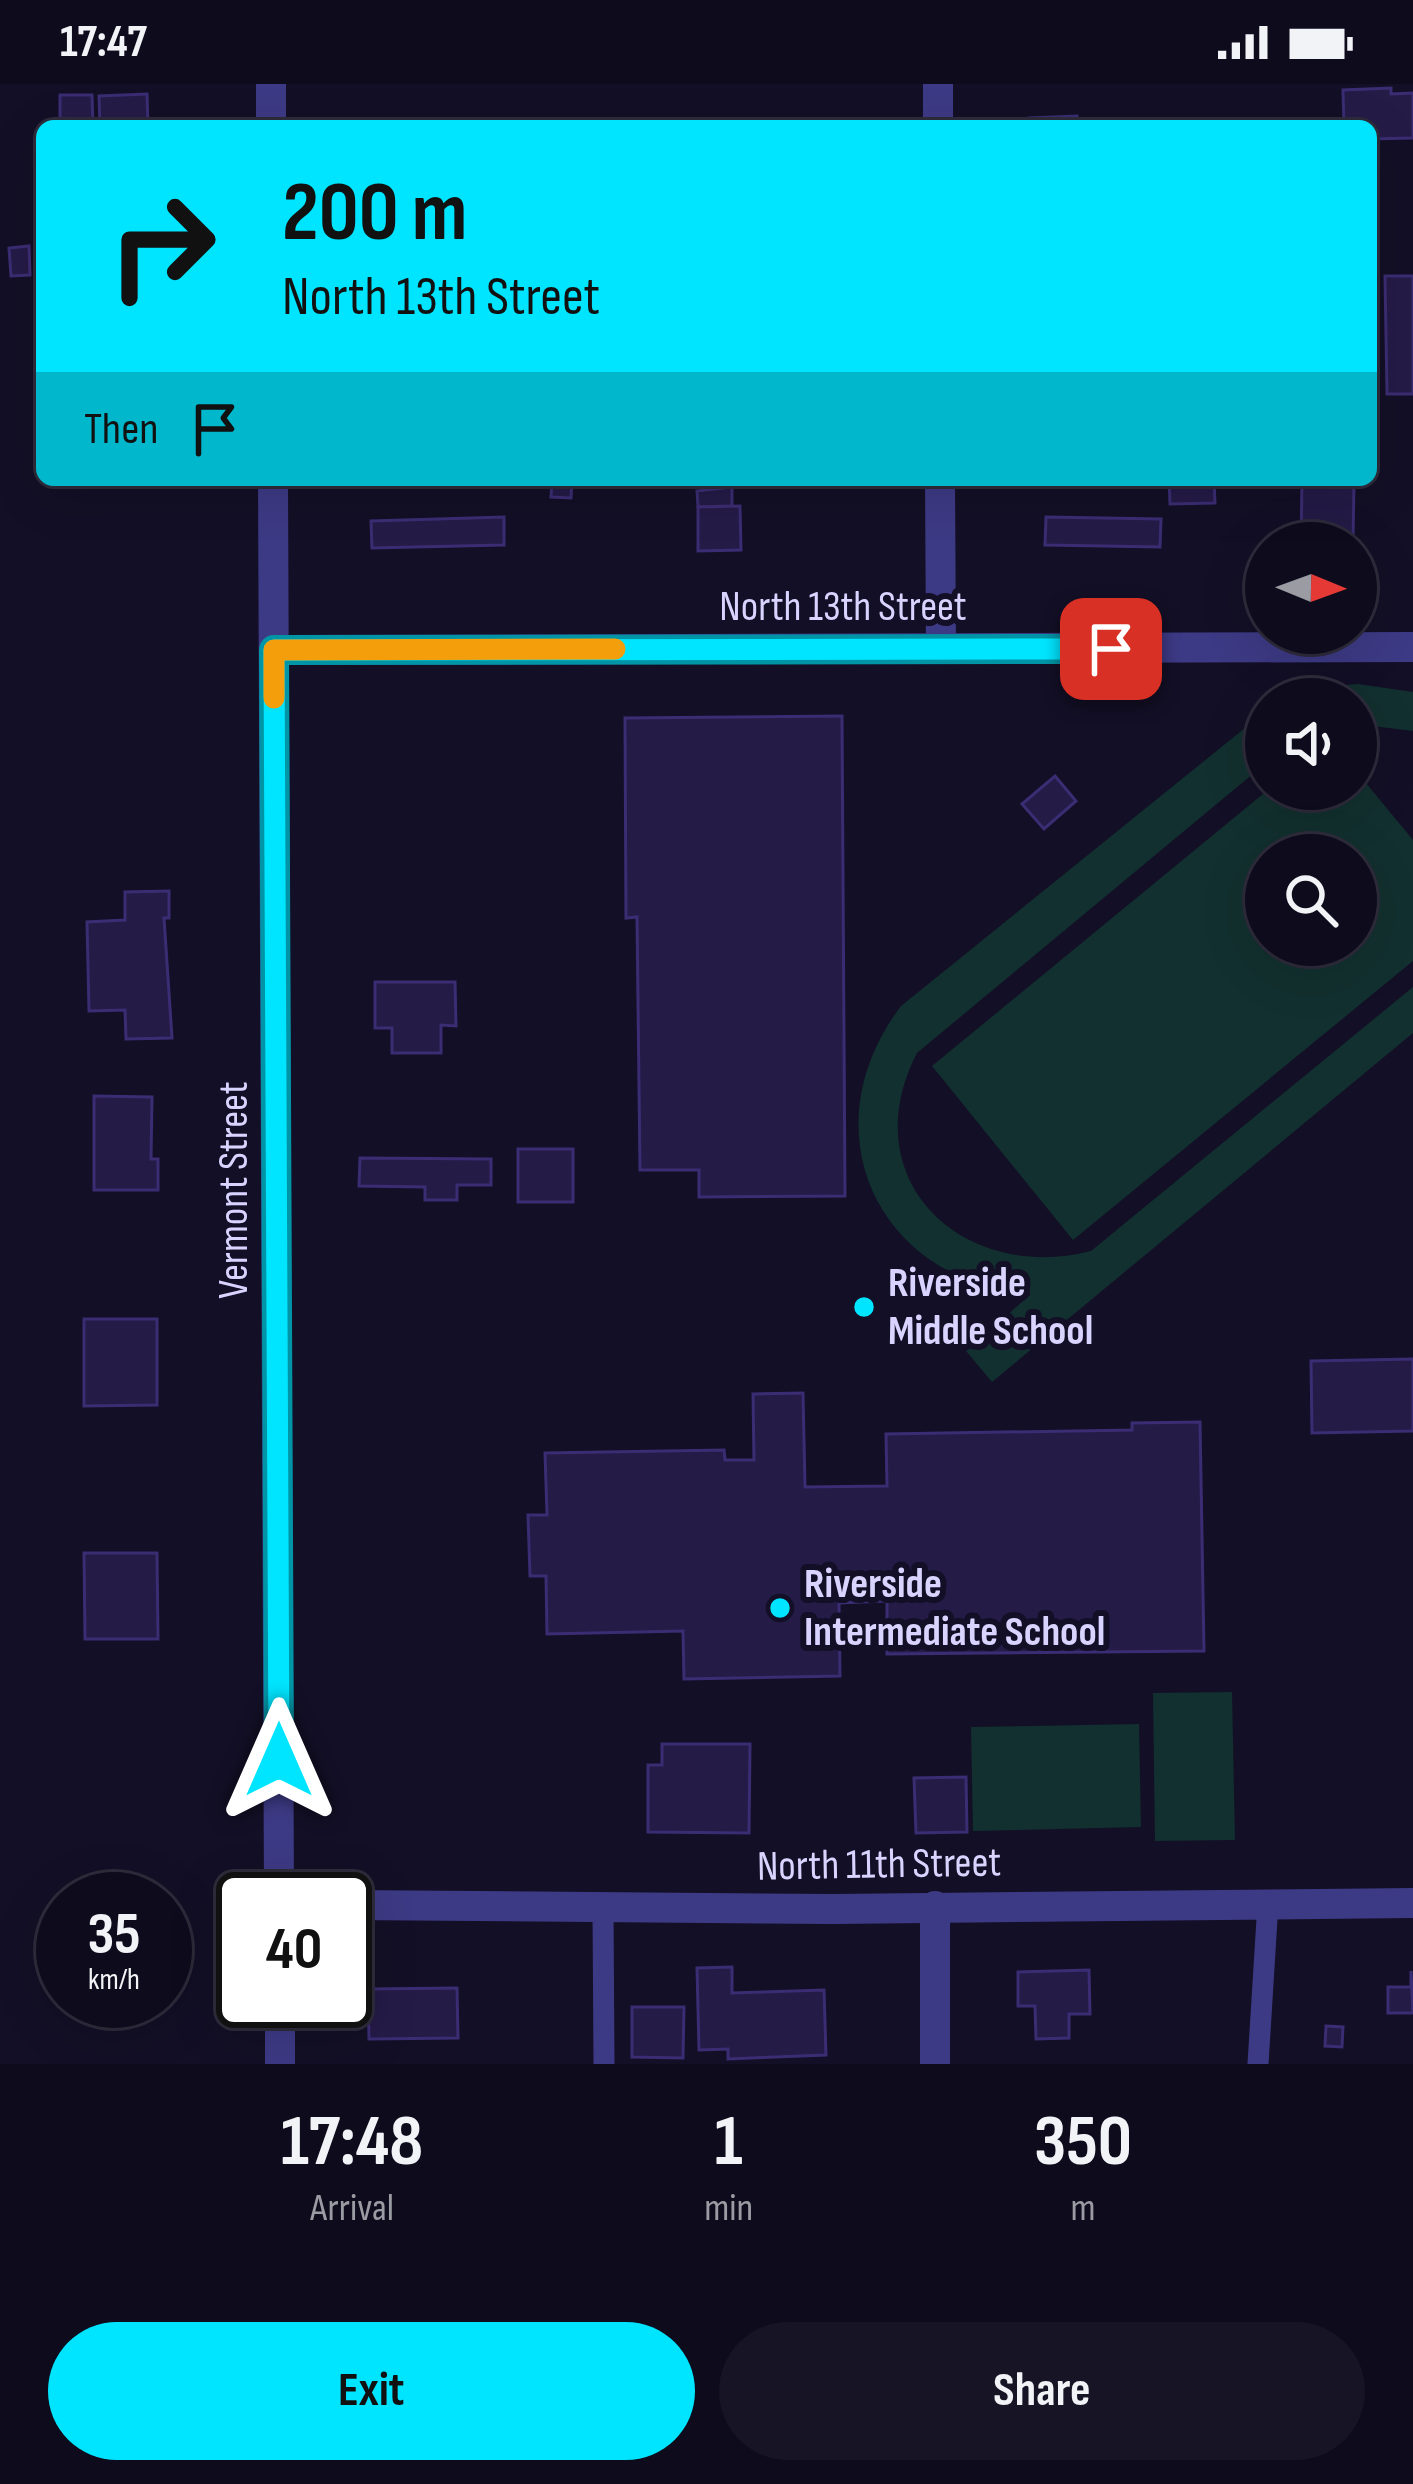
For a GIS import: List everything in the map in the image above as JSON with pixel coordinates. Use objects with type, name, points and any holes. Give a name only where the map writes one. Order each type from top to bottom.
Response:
[{"type":"street","points":[[271,84],[271,120]]},
{"type":"street","points":[[938,84],[938,120]]},
{"type":"street","name":"Vermont Street","points":[[273,486],[279,1872]]},
{"type":"street","points":[[940,486],[941,649]]},
{"type":"street","name":"North 13th Street","points":[[274,650],[1413,647]]},
{"type":"street","name":"North 11th Street","points":[[372,1905],[1413,1903]]},
{"type":"street","points":[[935,1906],[935,2064]]},
{"type":"street","points":[[280,2028],[280,2064]]},
{"type":"lane","points":[[1258,2064],[1268,1903]]},
{"type":"lane","points":[[603,1907],[604,2064]]},
{"type":"green space","points":[[1377,687],[1413,692],[1413,731],[1377,727]]},
{"type":"green space","points":[[1245,728],[1245,780],[917,1053],[901,1099],[899,1142],[909,1180],[931,1212],[962,1236],[1000,1252],[1044,1257],[1091,1251],[1413,987],[1413,1033],[992,1382],[966,1351],[1031,1294],[977,1283],[932,1261],[897,1230],[873,1192],[860,1148],[860,1102],[873,1053],[901,1006]]},
{"type":"green space","points":[[1377,796],[1413,840],[1413,961],[1073,1240],[932,1066],[1245,809],[1377,810]]},
{"type":"green space","points":[[1232,1692],[1235,1840],[1155,1841],[1153,1693]]},
{"type":"green space","points":[[1139,1724],[1141,1827],[973,1831],[971,1727]]},
{"type":"building","points":[[1391,88],[1391,94],[1413,93],[1413,138],[1377,139],[1377,120],[1344,120],[1343,90]]},
{"type":"building","points":[[147,94],[148,120],[100,120],[99,96]]},
{"type":"building","points":[[60,95],[92,95],[93,120],[60,120]]},
{"type":"building","points":[[1077,116],[1077,120],[1029,120]]},
{"type":"building","points":[[29,246],[30,275],[11,276],[9,248]]},
{"type":"building","points":[[1385,276],[1413,276],[1413,394],[1387,394]]},
{"type":"building","points":[[552,486],[572,486],[571,498],[551,497]]},
{"type":"building","points":[[1169,486],[1214,486],[1215,503],[1170,504]]},
{"type":"building","points":[[1302,486],[1354,486],[1353,522],[1301,522]]},
{"type":"building","points":[[732,487],[732,506],[698,507],[697,491]]},
{"type":"building","points":[[740,506],[741,550],[698,551],[698,507]]},
{"type":"building","points":[[504,517],[504,545],[372,548],[371,521]]},
{"type":"building","points":[[1046,517],[1161,519],[1160,547],[1045,545]]},
{"type":"building","name":"Riverside Middle School","points":[[842,716],[845,1196],[699,1197],[699,1170],[640,1170],[637,917],[626,918],[625,718]]},
{"type":"building","points":[[1055,776],[1076,801],[1044,829],[1022,804]]},
{"type":"building","points":[[169,891],[169,918],[164,918],[172,1038],[126,1039],[125,1010],[89,1011],[87,922],[125,920],[125,892]]},
{"type":"building","points":[[375,982],[455,982],[456,1026],[441,1025],[441,1053],[392,1053],[392,1028],[375,1028]]},
{"type":"building","points":[[94,1096],[152,1097],[151,1159],[158,1159],[158,1190],[94,1190]]},
{"type":"building","points":[[518,1149],[573,1149],[573,1202],[518,1202]]},
{"type":"building","points":[[360,1158],[491,1159],[491,1185],[457,1185],[457,1200],[425,1200],[425,1187],[359,1186]]},
{"type":"building","points":[[84,1319],[157,1319],[157,1405],[84,1406]]},
{"type":"building","points":[[1413,1359],[1413,1431],[1312,1433],[1311,1361]]},
{"type":"building","name":"Riverside Intermediate School","points":[[803,1393],[805,1487],[887,1486],[886,1434],[1132,1430],[1132,1423],[1200,1422],[1204,1651],[887,1654],[887,1601],[839,1603],[840,1676],[684,1679],[683,1631],[547,1634],[546,1576],[530,1576],[528,1515],[547,1515],[545,1453],[724,1450],[725,1460],[754,1460],[753,1394]]},
{"type":"building","points":[[84,1553],[157,1553],[158,1639],[85,1639]]},
{"type":"building","points":[[662,1744],[750,1744],[749,1833],[648,1832],[648,1765],[662,1765]]},
{"type":"building","points":[[966,1777],[967,1832],[916,1833],[914,1778]]},
{"type":"building","points":[[732,1967],[732,1993],[824,1990],[826,2055],[728,2059],[728,2049],[699,2050],[697,1968]]},
{"type":"building","points":[[1089,1970],[1090,2014],[1069,2014],[1069,2038],[1036,2039],[1035,2006],[1018,2006],[1018,1972]]},
{"type":"building","points":[[1411,1971],[1413,2013],[1388,2013],[1388,1987],[1411,1987]]},
{"type":"building","points":[[457,1988],[458,2038],[369,2039],[372,1989]]},
{"type":"building","points":[[632,2007],[684,2007],[683,2058],[632,2057]]},
{"type":"building","points":[[1326,2026],[1343,2027],[1342,2047],[1325,2046]]},
{"type":"slow traffic","points":[[274,698],[274,650],[615,649]]},
{"type":"place","name":"Riverside Middle School","points":[[864,1307]]},
{"type":"place","name":"Riverside Intermediate School","points":[[780,1608]]},
{"type":"route","points":[[279,1760],[274,650],[1111,649]]}]
